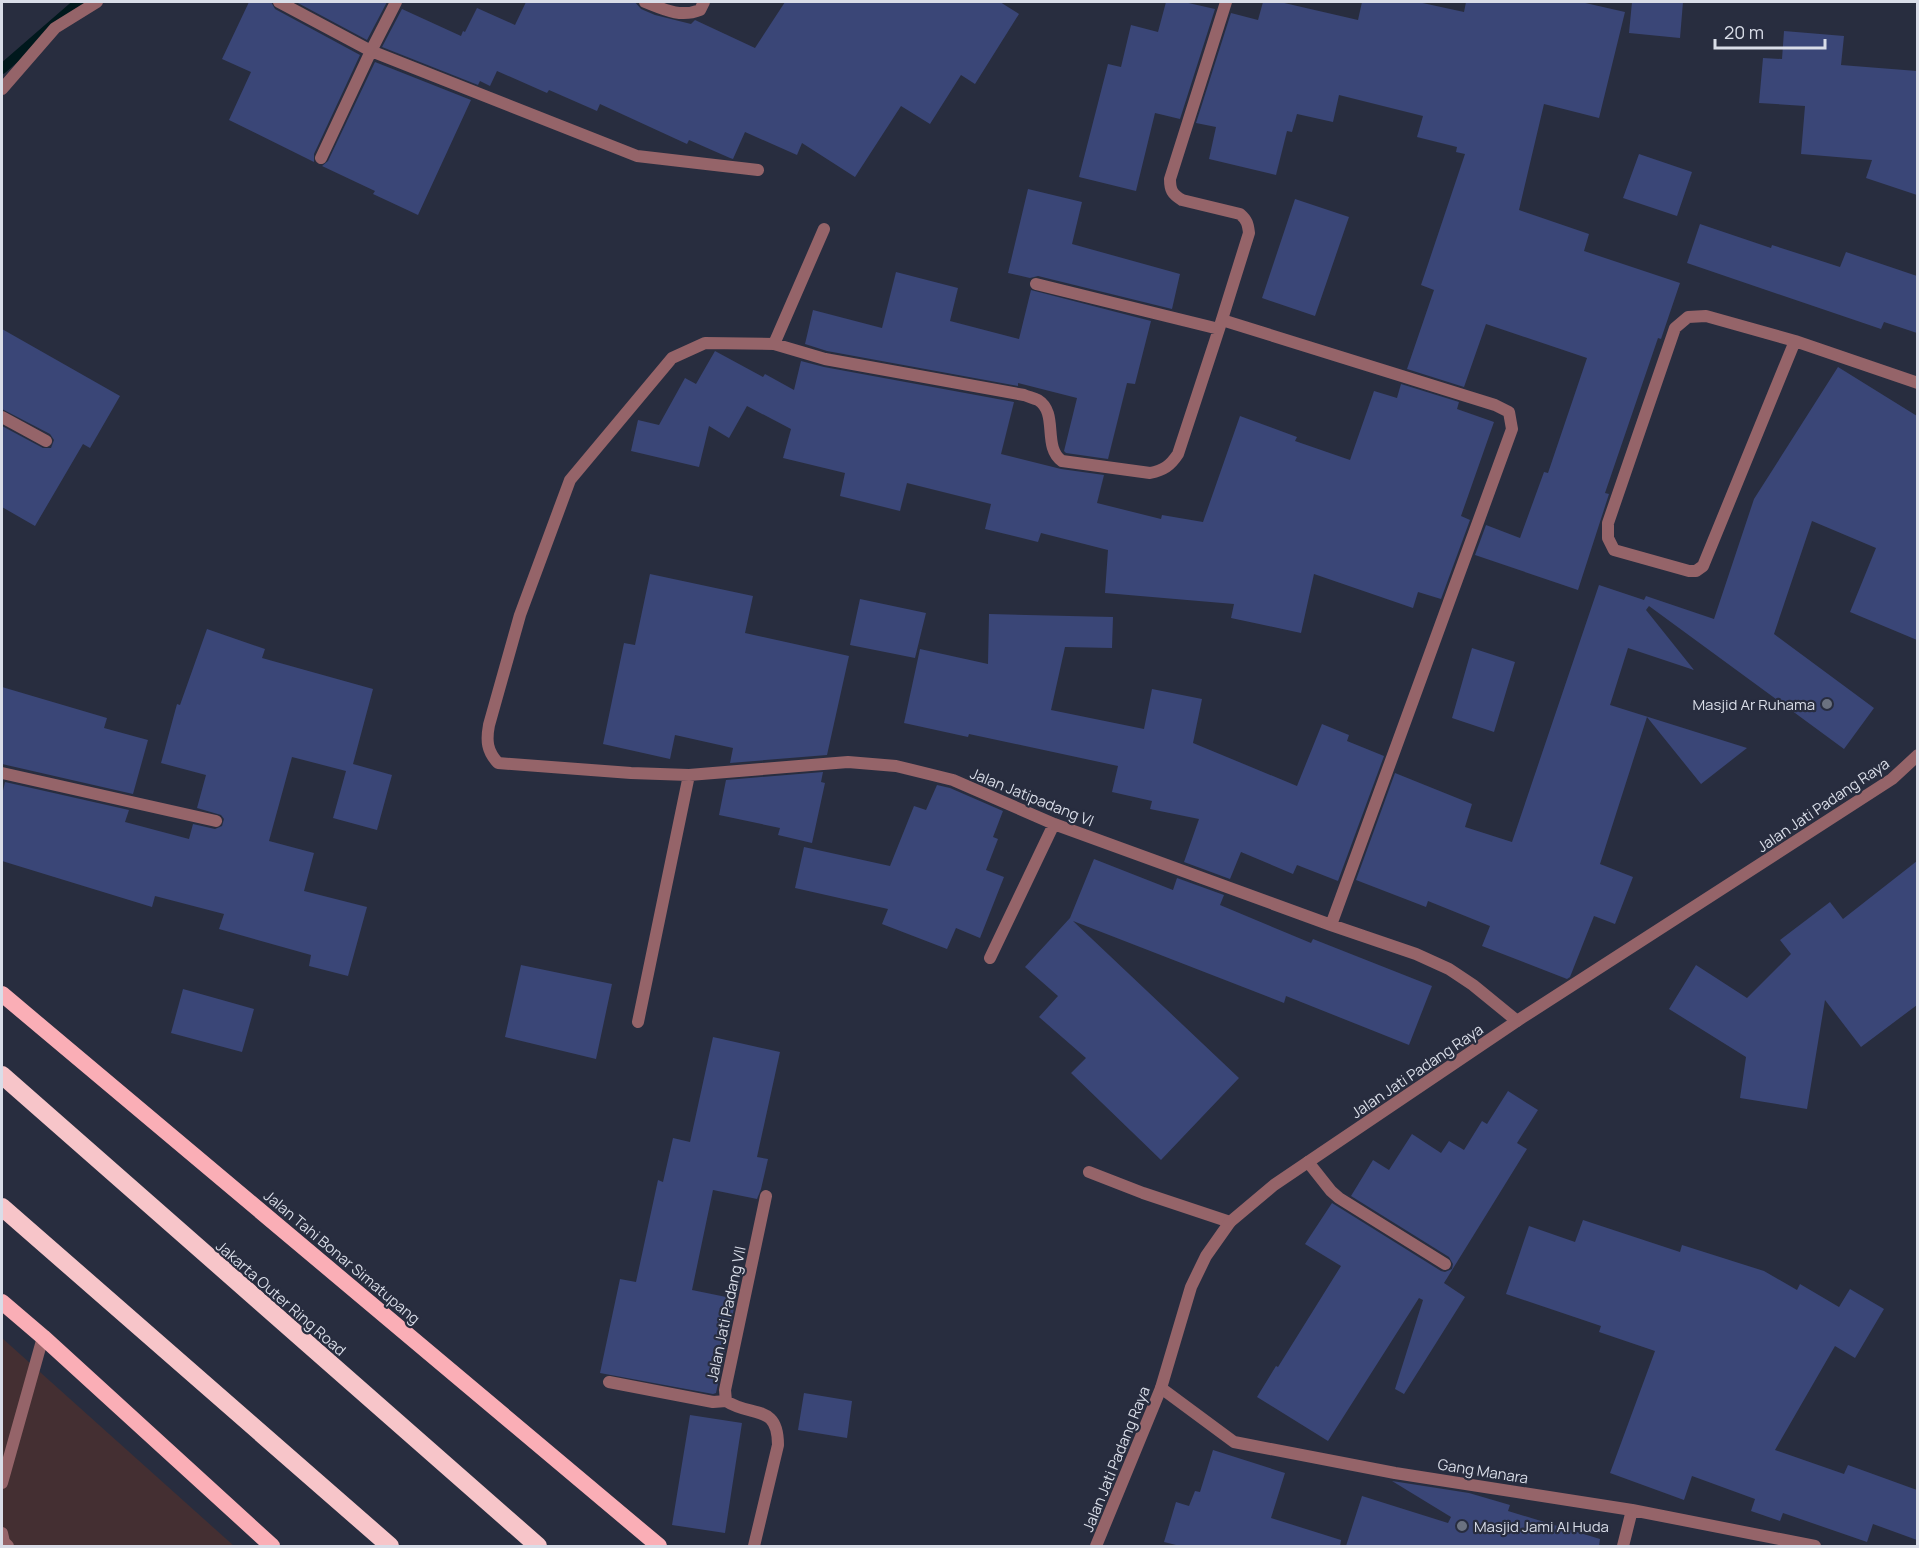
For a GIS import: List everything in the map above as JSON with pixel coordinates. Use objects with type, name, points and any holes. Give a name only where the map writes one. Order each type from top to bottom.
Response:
[{"type":"highway","name":"Jalan Tahi Bonar Simatupang","points":[[2,994],[659,1546]]},
{"type":"highway","name":"Jakarta Outer Ring Road","points":[[2,1075],[538,1546]]},
{"type":"highway","points":[[2,1207],[390,1546]]},
{"type":"highway","points":[[2,1302],[272,1546]]},
{"type":"street","points":[[2,88],[54,28],[97,2]]},
{"type":"street","points":[[279,2],[371,51],[637,156],[758,170]]},
{"type":"street","points":[[321,158],[396,2]]},
{"type":"street","points":[[645,2],[677,13],[689,14],[700,10],[704,2]]},
{"type":"street","points":[[824,229],[774,344],[825,359],[1024,395],[1039,400],[1044,406],[1048,413],[1052,450],[1062,461],[1150,473],[1162,471],[1178,454],[1249,233],[1246,219],[1240,214],[1182,200],[1170,189],[1170,179],[1226,2]]},
{"type":"street","points":[[1036,284],[1220,324],[1494,405],[1509,412],[1512,429],[1331,925]]},
{"type":"street","points":[[1795,341],[1703,566],[1689,571],[1614,549],[1608,538],[1608,523],[1675,328],[1688,317],[1706,316],[1795,341],[1917,383]]},
{"type":"street","name":"Jalan Jatipadang VI","points":[[774,344],[705,344],[672,358],[570,480],[520,615],[489,725],[486,741],[491,755],[498,763],[689,775],[848,762],[896,765],[953,780],[1054,824],[1416,954],[1449,969],[1473,985],[1517,1021]]},
{"type":"street","points":[[2,417],[46,441]]},
{"type":"street","name":"Jalan Jati Padang Raya","points":[[1096,1546],[1161,1388],[1191,1287],[1206,1256],[1230,1222],[1274,1185],[1517,1021],[1876,790],[1892,779],[1917,755]]},
{"type":"street","points":[[2,773],[216,821]]},
{"type":"street","points":[[638,1022],[689,775]]},
{"type":"street","points":[[990,958],[1054,824]]},
{"type":"street","points":[[1308,1162],[1339,1198],[1445,1264]]},
{"type":"street","points":[[1089,1172],[1230,1222]]},
{"type":"street","name":"Jalan Jati Padang VII","points":[[754,1546],[778,1445],[778,1433],[774,1420],[765,1413],[735,1406],[726,1401],[725,1390],[766,1196]]},
{"type":"street","points":[[2,1483],[43,1337]]},
{"type":"street","points":[[609,1382],[712,1402],[726,1401]]},
{"type":"street","name":"Gang Manara","points":[[1161,1388],[1234,1442],[1395,1473],[1632,1510],[1815,1546]]},
{"type":"street","points":[[1623,1546],[1632,1510]]},
{"type":"street","points":[[2,1533],[4,1542],[8,1546]]},
{"type":"shaded area","points":[[2,1338],[234,1546],[2,1546]]},
{"type":"building","points":[[249,2],[271,2],[275,9],[360,55],[314,154],[314,162],[229,120],[251,72],[222,59]]},
{"type":"building","points":[[296,2],[387,2],[367,40]]},
{"type":"building","points":[[526,2],[635,2],[641,9],[655,15],[691,24],[695,20],[755,48],[785,2],[1000,2],[1019,14],[975,84],[961,75],[930,124],[901,106],[855,177],[802,143],[797,155],[745,132],[733,159],[689,140],[687,144],[600,104],[597,111],[549,90],[547,93],[497,71],[490,86],[480,81],[478,85],[382,47],[402,9],[461,36],[477,8],[515,25]]},
{"type":"building","points":[[1166,2],[1184,2],[1215,9],[1180,119],[1155,113],[1136,191],[1079,177],[1108,64],[1121,67],[1131,25],[1158,32]]},
{"type":"building","points":[[1263,2],[1280,2],[1358,20],[1362,2],[1418,2],[1464,12],[1466,2],[1581,2],[1625,12],[1599,118],[1544,104],[1519,210],[1589,234],[1584,251],[1680,283],[1661,339],[1658,338],[1605,493],[1609,494],[1578,590],[1475,555],[1486,525],[1520,538],[1544,472],[1548,473],[1587,358],[1486,324],[1464,387],[1407,369],[1434,290],[1421,285],[1465,154],[1456,152],[1457,147],[1417,137],[1423,116],[1339,95],[1333,122],[1297,114],[1292,132],[1287,131],[1276,175],[1209,159],[1216,127],[1196,123],[1231,13],[1258,20]]},
{"type":"building","points":[[1632,2],[1683,2],[1680,38],[1629,33]]},
{"type":"building","points":[[1784,31],[1844,36],[1841,65],[1917,71],[1917,195],[1866,178],[1872,160],[1801,154],[1805,106],[1759,103],[1763,58],[1782,59]]},
{"type":"building","points":[[375,62],[471,100],[418,215],[373,194],[375,191],[322,166],[328,161]]},
{"type":"building","points":[[1639,154],[1692,172],[1677,216],[1623,198]]},
{"type":"building","points":[[1028,189],[1082,202],[1072,244],[1180,274],[1172,309],[1038,276],[1030,278],[1008,273]]},
{"type":"building","points":[[1295,199],[1349,217],[1315,316],[1262,298]]},
{"type":"building","points":[[1700,224],[1771,248],[1772,245],[1840,267],[1846,252],[1917,276],[1917,333],[1884,322],[1881,329],[1687,263]]},
{"type":"building","points":[[896,272],[958,288],[950,321],[1019,339],[1031,290],[1151,321],[1135,384],[1127,383],[1108,459],[1064,451],[1077,398],[1018,383],[1018,386],[827,351],[805,344],[813,310],[882,328]]},
{"type":"building","points":[[2,329],[120,396],[90,448],[83,444],[35,526],[2,507],[2,426],[43,448],[51,448],[54,440],[50,434],[2,409]]},
{"type":"building","points":[[715,351],[763,377],[765,374],[794,390],[801,361],[1014,402],[1001,454],[1061,469],[1104,475],[1097,503],[1161,519],[1162,515],[1203,522],[1240,416],[1297,437],[1295,441],[1350,460],[1374,391],[1397,398],[1401,384],[1459,402],[1457,409],[1494,422],[1461,516],[1470,520],[1441,599],[1418,592],[1413,608],[1314,574],[1301,633],[1231,618],[1234,604],[1105,593],[1108,550],[1041,533],[1038,542],[985,529],[991,504],[907,483],[900,511],[840,496],[845,473],[783,458],[791,429],[747,406],[729,438],[709,426],[699,467],[631,451],[638,420],[659,425],[685,378],[696,384]]},
{"type":"building","points":[[1838,367],[1917,416],[1917,640],[1850,612],[1876,548],[1812,521],[1774,634],[1874,708],[1844,749],[1649,606],[1646,610],[1694,670],[1628,648],[1610,705],[1747,748],[1701,784],[1647,717],[1600,864],[1633,877],[1615,924],[1594,916],[1570,977],[1567,979],[1482,946],[1490,926],[1428,901],[1426,907],[1356,880],[1395,773],[1472,804],[1465,827],[1512,842],[1599,585],[1644,600],[1646,596],[1714,619],[1754,499]]},
{"type":"building","points":[[650,574],[753,596],[745,633],[849,656],[827,755],[730,763],[733,748],[675,735],[670,759],[603,744],[624,643],[635,645]]},
{"type":"building","points":[[860,599],[926,613],[915,658],[850,645]]},
{"type":"building","points":[[989,614],[1113,617],[1112,648],[1065,647],[1051,710],[1144,729],[1152,689],[1202,699],[1193,743],[1297,786],[1322,724],[1349,735],[1347,741],[1384,756],[1338,881],[1297,865],[1293,874],[1241,852],[1230,879],[1184,862],[1199,819],[1150,809],[1152,801],[1112,792],[1118,766],[969,734],[968,737],[904,723],[920,649],[988,664]]},
{"type":"building","points":[[207,629],[265,649],[262,658],[373,689],[353,764],[392,775],[377,830],[333,818],[346,771],[292,757],[269,841],[314,853],[304,891],[367,907],[348,976],[309,966],[311,955],[219,929],[224,914],[155,896],[152,907],[2,861],[2,795],[5,782],[129,810],[125,822],[189,839],[193,824],[215,829],[222,826],[224,819],[221,815],[197,808],[206,775],[161,763],[177,704],[180,705]]},
{"type":"building","points":[[1472,648],[1515,662],[1494,732],[1452,718]]},
{"type":"building","points":[[2,687],[107,718],[104,728],[148,740],[133,794],[2,764]]},
{"type":"building","points":[[823,772],[821,782],[825,783],[812,843],[778,835],[780,828],[719,815],[726,780]]},
{"type":"building","points":[[937,785],[950,788],[1003,811],[993,837],[998,839],[986,870],[1004,877],[980,938],[956,928],[947,949],[882,924],[888,909],[795,888],[804,847],[890,866],[914,806],[926,810]]},
{"type":"building","points":[[1094,859],[1173,890],[1177,878],[1224,895],[1220,905],[1311,943],[1313,939],[1432,986],[1409,1045],[1286,996],[1284,1003],[1073,921],[1239,1078],[1161,1160],[1071,1073],[1086,1058],[1039,1017],[1058,996],[1025,967],[1070,918]]},
{"type":"building","points":[[1917,861],[1917,1005],[1861,1047],[1825,1000],[1807,1109],[1740,1098],[1746,1057],[1669,1009],[1696,965],[1747,998],[1791,954],[1780,940],[1830,902],[1843,919]]},
{"type":"building","points":[[521,965],[612,984],[596,1059],[505,1037]]},
{"type":"building","points":[[183,989],[254,1009],[242,1052],[171,1033]]},
{"type":"building","points":[[713,1037],[780,1052],[757,1157],[768,1159],[761,1189],[757,1199],[713,1190],[692,1290],[736,1299],[716,1393],[713,1394],[600,1373],[620,1279],[636,1282],[658,1180],[663,1182],[673,1138],[690,1142]]},
{"type":"building","points":[[1508,1091],[1538,1110],[1517,1143],[1527,1149],[1444,1283],[1465,1297],[1404,1394],[1395,1389],[1423,1300],[1419,1298],[1328,1441],[1257,1397],[1341,1266],[1305,1244],[1332,1203],[1441,1271],[1452,1269],[1453,1264],[1449,1257],[1351,1196],[1373,1160],[1389,1170],[1412,1134],[1441,1153],[1449,1141],[1464,1150],[1482,1121],[1487,1124]]},
{"type":"building","points":[[1583,1220],[1680,1252],[1682,1245],[1764,1271],[1797,1290],[1800,1284],[1839,1307],[1850,1289],[1884,1309],[1855,1358],[1835,1346],[1775,1450],[1844,1474],[1848,1465],[1917,1490],[1917,1540],[1873,1524],[1867,1542],[1783,1513],[1780,1521],[1751,1511],[1755,1499],[1692,1476],[1684,1500],[1610,1473],[1655,1351],[1599,1332],[1601,1326],[1506,1294],[1529,1226],[1575,1242]]},
{"type":"building","points":[[804,1393],[852,1401],[847,1438],[798,1430]]},
{"type":"building","points":[[690,1415],[742,1423],[725,1533],[672,1525]]},
{"type":"building","points":[[1213,1450],[1285,1473],[1271,1518],[1341,1540],[1340,1546],[1180,1546],[1164,1542],[1176,1502],[1189,1506],[1195,1491],[1200,1492]]},
{"type":"building","points":[[1392,1481],[1469,1493],[1510,1505],[1508,1511],[1600,1539],[1599,1546],[1346,1546],[1362,1496],[1448,1523],[1451,1517]]},
{"type":"waterway","points":[[2,69],[79,2]]},
{"type":"place","name":"Masjid Ar Ruhama","points":[[1827,704]]},
{"type":"place","name":"Masjid Jami Al Huda","points":[[1462,1526]]}]
